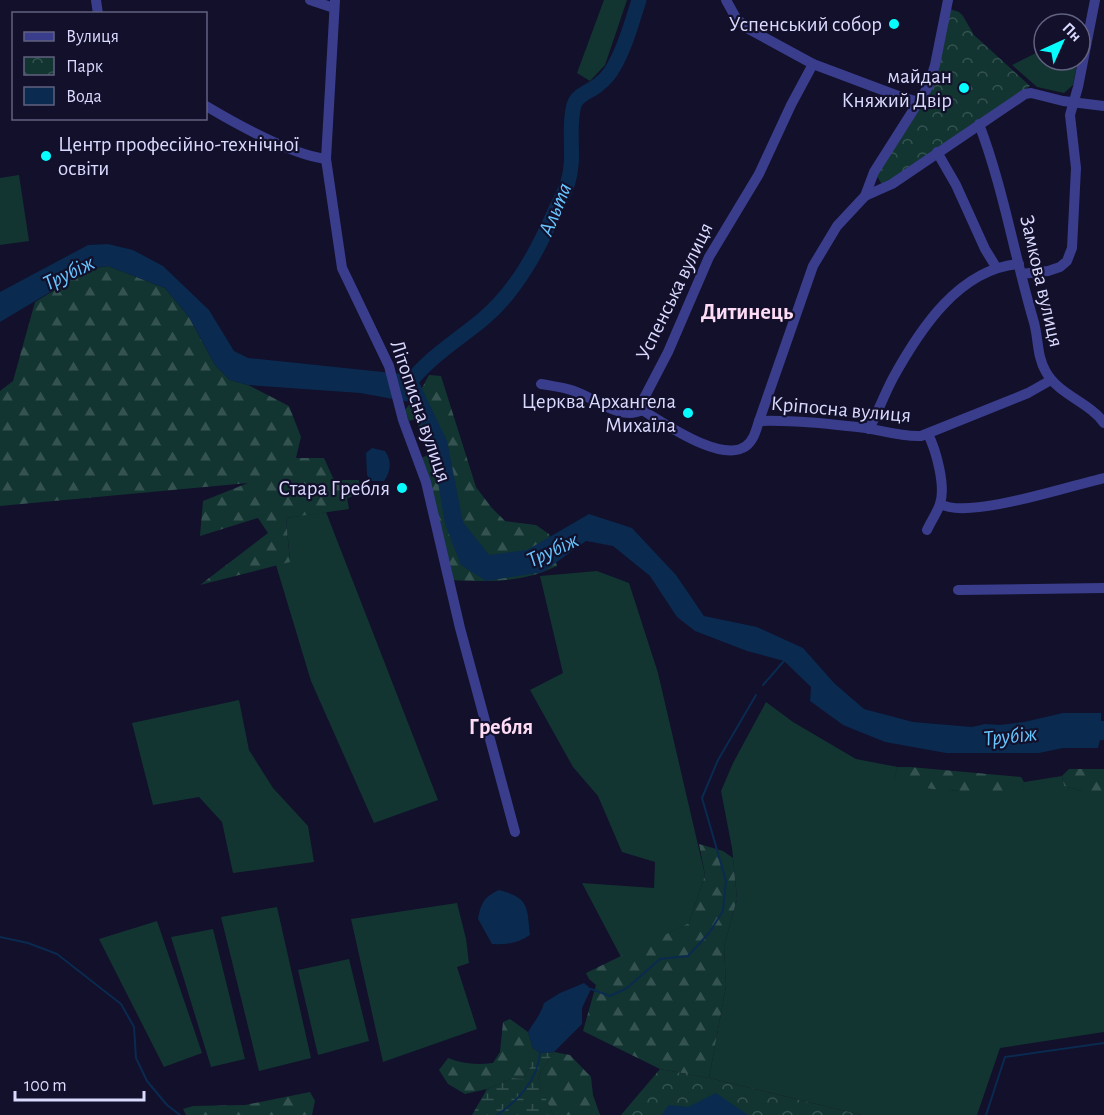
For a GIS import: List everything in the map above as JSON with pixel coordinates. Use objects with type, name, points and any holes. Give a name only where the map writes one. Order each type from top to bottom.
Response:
[{"type":"street","points":[[310,0],[334,4]]},
{"type":"street","points":[[726,0],[736,18],[747,28],[813,64],[901,98],[919,102]]},
{"type":"street","points":[[865,196],[874,172],[928,87],[935,65],[948,0]]},
{"type":"street","points":[[869,429],[899,367],[942,307],[972,280],[996,267],[1056,268],[1065,263],[1071,252],[1076,153],[1070,119],[1095,0]]},
{"type":"street","name":"Літописна вулиця","points":[[334,4],[326,159],[342,268],[389,366],[426,482],[460,628],[515,832]]},
{"type":"street","name":"Успенська вулиця","points":[[642,410],[643,399],[668,352],[711,252],[759,174],[813,64]]},
{"type":"street","points":[[759,421],[813,266],[837,226],[865,196],[892,183],[1029,93],[1073,103],[1104,106]]},
{"type":"street","points":[[207,107],[259,134],[311,156],[326,159]]},
{"type":"street","name":"Замкова вулиця","points":[[979,124],[997,177],[1034,321],[1040,359],[1051,380],[1093,411],[1104,423]]},
{"type":"street","points":[[937,152],[996,267]]},
{"type":"street","name":"Кріпосна вулиця","points":[[642,410],[699,442],[724,450],[737,450],[750,443],[759,421],[814,422],[905,435],[928,434],[1028,393],[1051,380]]},
{"type":"street","points":[[540,384],[572,390],[622,412],[632,414],[642,410]]},
{"type":"street","points":[[927,530],[940,504],[941,492],[937,459],[928,434]]},
{"type":"street","points":[[940,504],[951,509],[977,508],[1104,478]]},
{"type":"street","points":[[958,590],[1104,588]]},
{"type":"green space","points":[[604,0],[627,0],[605,65],[590,81],[577,73]]},
{"type":"green space","points":[[950,9],[959,12],[974,35],[1030,86],[884,184],[881,183],[877,176],[879,170],[928,97]]},
{"type":"green space","points":[[1032,55],[1032,72],[1076,72],[1073,85],[1064,93],[1037,87],[1012,65]]},
{"type":"green space","points":[[19,175],[29,241],[0,245],[0,178]]},
{"type":"green space","points":[[108,266],[165,288],[189,317],[215,365],[230,380],[248,385],[289,406],[301,437],[296,458],[324,458],[334,480],[359,480],[360,494],[347,498],[349,509],[286,518],[290,562],[200,585],[268,533],[258,518],[200,536],[203,501],[248,483],[0,506],[0,391],[13,381],[35,302],[89,269]]},
{"type":"green space","points":[[429,375],[441,376],[476,487],[505,521],[536,525],[549,534],[557,566],[531,576],[518,578],[492,581],[451,580],[421,458],[428,455],[416,419],[409,421],[405,410]]},
{"type":"green space","points":[[326,512],[438,800],[374,823],[311,681],[276,565],[290,561],[286,518]]},
{"type":"green space","points":[[597,571],[629,583],[658,673],[705,875],[689,923],[621,957],[582,883],[654,888],[655,862],[622,852],[598,796],[573,767],[530,690],[563,673],[540,576]]},
{"type":"green space","points":[[239,700],[249,750],[273,788],[308,826],[314,862],[233,873],[222,822],[199,797],[153,805],[132,723]]},
{"type":"green space","points":[[766,702],[793,722],[856,759],[898,767],[894,778],[954,791],[1022,791],[1024,782],[1062,776],[1064,786],[1082,791],[1104,791],[1104,1032],[1000,1048],[977,1115],[862,1115],[709,1078],[726,986],[724,946],[737,899],[732,848],[721,791],[733,763]]},
{"type":"green space","points":[[898,767],[1021,777],[1024,782],[1023,791],[940,790],[908,784],[894,778]]},
{"type":"green space","points":[[1069,769],[1104,769],[1104,791],[1082,791],[1064,786],[1062,776]]},
{"type":"green space","points":[[699,844],[723,851],[733,858],[737,899],[724,946],[726,986],[709,1078],[660,1069],[583,1031],[596,985],[586,973],[689,923],[705,875]]},
{"type":"green space","points":[[457,903],[469,963],[457,967],[477,1029],[383,1062],[351,919]]},
{"type":"green space","points":[[277,907],[311,1058],[259,1071],[221,917]]},
{"type":"green space","points":[[157,921],[202,1053],[164,1067],[99,939]]},
{"type":"green space","points":[[213,929],[245,1059],[211,1067],[171,937]]},
{"type":"green space","points":[[349,959],[369,1041],[318,1055],[298,970]]},
{"type":"green space","points":[[510,1019],[528,1032],[533,1048],[528,1058],[531,1066],[523,1079],[512,1078],[487,1089],[465,1094],[448,1084],[439,1070],[448,1058],[470,1064],[493,1063],[500,1052],[503,1022]]},
{"type":"green space","points":[[533,1048],[540,1053],[554,1052],[541,1071],[538,1080],[553,1115],[472,1115],[487,1089],[512,1078],[523,1079],[531,1066],[527,1058]]},
{"type":"green space","points":[[554,1052],[570,1055],[591,1077],[593,1095],[600,1115],[553,1115],[538,1081],[541,1071]]},
{"type":"green space","points":[[660,1069],[709,1078],[862,1115],[621,1115]]},
{"type":"green space","points":[[310,1092],[315,1101],[312,1115],[186,1115],[183,1109],[193,1106],[245,1105]]},
{"type":"water","name":"Трубіж","points":[[108,244],[133,250],[163,266],[209,310],[234,351],[248,358],[402,374],[418,368],[420,372],[418,380],[447,441],[463,522],[489,555],[527,550],[589,514],[632,528],[676,575],[704,616],[757,627],[803,648],[834,683],[864,709],[913,722],[972,727],[1024,722],[1063,713],[1101,713],[1101,721],[1104,721],[1104,740],[1100,740],[1098,748],[1063,748],[1039,753],[946,753],[885,742],[843,725],[810,701],[811,687],[784,661],[747,651],[695,631],[677,617],[650,576],[613,546],[586,541],[543,572],[486,581],[461,565],[445,524],[431,440],[410,402],[360,393],[248,385],[230,380],[215,365],[189,317],[165,288],[108,266],[89,269],[0,322],[0,292],[88,245]]},
{"type":"water","points":[[372,448],[385,451],[389,458],[389,470],[384,481],[371,481],[367,475],[366,453]]},
{"type":"water","points":[[499,890],[516,896],[525,905],[530,935],[512,943],[492,944],[478,919],[484,901]]},
{"type":"water","points":[[584,983],[591,989],[582,1008],[582,1024],[554,1052],[540,1053],[533,1048],[528,1032],[544,1003]]},
{"type":"water","points":[[716,1093],[748,1115],[661,1115],[669,1105],[688,1107]]},
{"type":"waterway","name":"Альта","points":[[407,386],[433,359],[494,309],[525,270],[568,182],[574,105],[581,96],[600,83],[612,70],[625,43],[639,0]]},
{"type":"waterway","points":[[763,685],[784,661]]},
{"type":"waterway","points":[[591,989],[610,996],[627,988],[660,959],[688,956],[709,933],[723,911],[726,881],[702,798],[718,760],[756,695]]},
{"type":"waterway","points":[[0,937],[28,943],[57,954],[121,1004],[134,1027],[136,1058],[147,1081],[167,1105],[180,1115]]},
{"type":"waterway","points":[[986,1115],[1005,1057],[1104,1043]]},
{"type":"waterway","points":[[497,1115],[526,1088],[535,1072],[540,1053]]},
{"type":"place","name":"Успенський собор","points":[[894,24]]},
{"type":"place","name":"майдан Княжий Двір","points":[[964,88]]},
{"type":"place","name":"Центр професійно-технічної освіти","points":[[46,156]]},
{"type":"place","name":"Церква Архангела Михаїла","points":[[688,413]]},
{"type":"place","name":"Стара Гребля","points":[[402,488]]},
{"type":"district","name":"Дитинець","points":[[747,311]]},
{"type":"district","name":"Гребля","points":[[501,726]]}]
